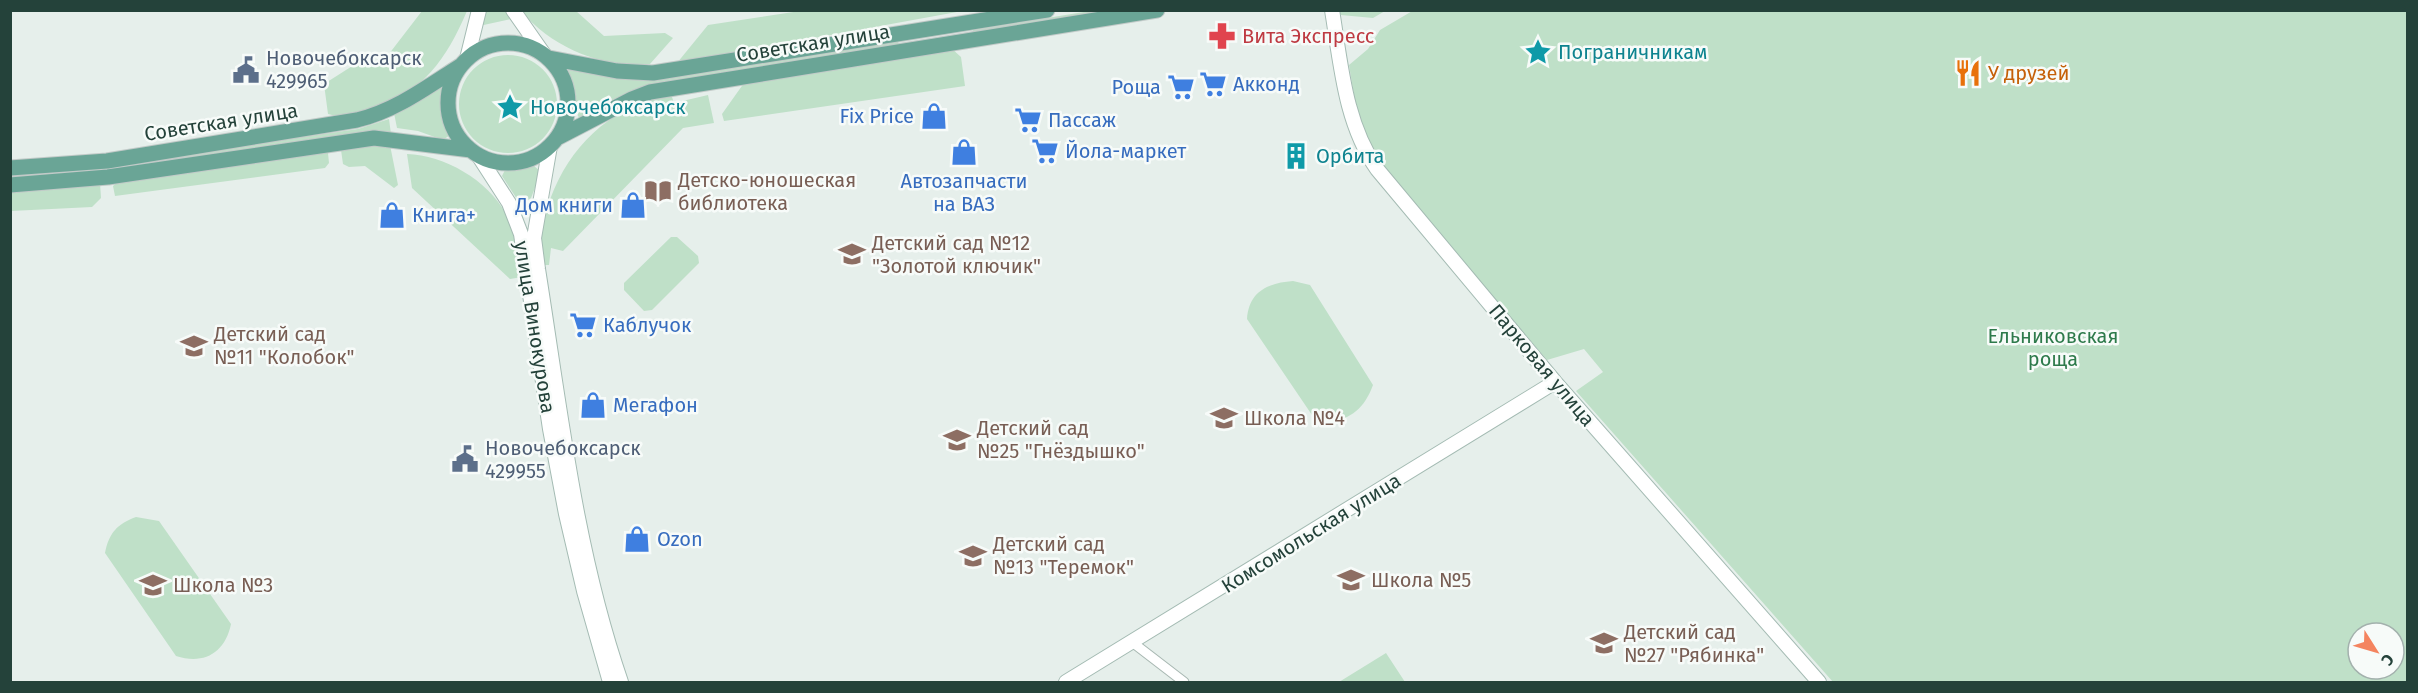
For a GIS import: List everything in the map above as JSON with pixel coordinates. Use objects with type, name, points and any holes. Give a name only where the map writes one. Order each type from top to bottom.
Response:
[{"type":"main road","name":"Советская улица","points":[[546,56],[617,72],[653,73],[1047,10]]},
{"type":"main road","name":"Советская улица","points":[[554,142],[632,99],[650,92],[1157,10]]},
{"type":"main road","points":[[508,43],[532,47],[546,56],[563,78],[568,100],[564,125],[554,142],[539,154],[516,162],[495,162],[474,152],[454,128],[448,106],[453,78],[463,63],[486,47],[508,43]]},
{"type":"main road","name":"Советская улица","points":[[10,168],[107,161],[357,120],[382,113],[398,105],[463,63]]},
{"type":"main road","name":"Советская улица","points":[[10,185],[108,177],[362,139],[385,138],[474,152]]},
{"type":"street","points":[[463,63],[479,10]]},
{"type":"street","points":[[513,10],[546,56]]},
{"type":"street","name":"Парковая улица","points":[[1332,10],[1353,123],[1367,155],[1555,382],[1820,682]]},
{"type":"street","name":"улица Винокурова","points":[[554,142],[534,238],[536,258],[583,542],[610,682]]},
{"type":"street","name":"улица Винокурова","points":[[474,152],[509,203],[521,234],[550,429],[564,504],[584,591],[607,658],[621,682]]},
{"type":"street","name":"Комсомольская улица","points":[[1066,682],[1555,382]]},
{"type":"street","points":[[1132,642],[1184,682]]},
{"type":"green space","name":"Ельниковская роща","points":[[1414,10],[2407,11],[2407,682],[1833,682],[1576,391],[1603,372],[1584,349],[1547,360],[1377,163],[1358,119],[1349,65],[1368,49],[1380,30]]},
{"type":"green space","points":[[422,11],[467,11],[451,44],[431,72],[406,93],[372,110],[351,117],[328,114],[324,84],[357,63],[382,63]]},
{"type":"green space","points":[[482,11],[505,11],[511,19],[479,26]]},
{"type":"green space","points":[[521,11],[576,11],[604,36],[665,33],[673,38],[650,64],[614,63],[579,53],[563,45],[534,24]]},
{"type":"green space","points":[[800,11],[957,12],[677,63],[708,25]]},
{"type":"green space","points":[[1090,11],[1123,11],[974,35],[973,30]]},
{"type":"green space","points":[[1338,11],[1385,11],[1373,18],[1341,15]]},
{"type":"green space","points":[[898,41],[899,46],[636,90],[605,103],[585,117],[579,118],[568,72],[571,68],[591,72]]},
{"type":"green space","points":[[951,48],[961,57],[965,86],[724,121],[722,114],[744,83]]},
{"type":"green space","points":[[498,55],[518,55],[543,69],[554,85],[557,104],[554,123],[543,139],[518,153],[498,153],[481,145],[467,131],[459,114],[459,94],[467,77],[481,63]]},
{"type":"green space","points":[[438,85],[445,92],[443,114],[450,135],[443,140],[418,131],[397,128],[394,113]]},
{"type":"green space","points":[[671,94],[674,103],[708,95],[714,123],[683,128],[563,251],[551,248],[549,265],[541,265],[543,224],[549,204],[566,166],[578,149],[592,134],[615,116],[638,105]]},
{"type":"green space","points":[[389,119],[391,134],[115,171],[115,164],[358,129]]},
{"type":"green space","points":[[347,144],[390,145],[398,185],[394,188],[365,166],[349,167],[343,164],[341,150]]},
{"type":"green space","points":[[322,149],[328,153],[329,163],[325,168],[115,196],[113,186],[121,179]]},
{"type":"green space","points":[[407,154],[421,155],[450,164],[477,180],[488,190],[509,221],[522,277],[510,279],[412,188]]},
{"type":"green space","points":[[533,165],[541,172],[531,198],[523,203],[517,199],[502,176],[506,168]]},
{"type":"green space","points":[[100,183],[101,198],[92,207],[11,211],[11,189]]},
{"type":"green space","points":[[671,237],[677,237],[698,256],[699,263],[652,310],[644,311],[624,290],[624,283]]},
{"type":"green space","points":[[1293,281],[1310,285],[1373,385],[1364,403],[1351,415],[1334,420],[1314,418],[1247,319],[1252,302],[1261,290]]},
{"type":"green space","points":[[136,517],[159,521],[231,624],[224,642],[212,654],[196,659],[176,656],[105,553],[115,530]]},
{"type":"green space","points":[[1386,653],[1405,682],[1339,682]]},
{"type":"place","name":"Вита Экспресс","points":[[1222,36]]},
{"type":"place","name":"Пограничникам","points":[[1538,52]]},
{"type":"place","name":"Новочебоксарск 429965","points":[[246,70]]},
{"type":"place","name":"У друзей","points":[[1968,73]]},
{"type":"place","name":"Акконд","points":[[1213,84]]},
{"type":"place","name":"Роща","points":[[1181,87]]},
{"type":"place","name":"Новочебоксарск","points":[[510,107]]},
{"type":"place","name":"Fix Price","points":[[934,116]]},
{"type":"place","name":"Пассаж","points":[[1028,120]]},
{"type":"place","name":"Йола-маркет","points":[[1045,151]]},
{"type":"place","name":"Автозапчасти на ВАЗ","points":[[964,152]]},
{"type":"place","name":"Орбита","points":[[1296,156]]},
{"type":"place","name":"Детско-юношеская библиотека","points":[[658,191]]},
{"type":"place","name":"Дом книги","points":[[633,205]]},
{"type":"place","name":"Книга+","points":[[392,215]]},
{"type":"place","name":"Детский сад №12 \"Золотой ключик\"","points":[[852,254]]},
{"type":"place","name":"Каблучок","points":[[583,325]]},
{"type":"place","name":"Детский сад №11 \"Колобок\"","points":[[194,346]]},
{"type":"place","name":"Мегафон","points":[[593,405]]},
{"type":"place","name":"Школа №4","points":[[1224,418]]},
{"type":"place","name":"Детский сад №25 \"Гнёздышко\"","points":[[957,440]]},
{"type":"place","name":"Новочебоксарск 429955","points":[[465,459]]},
{"type":"place","name":"Ozon","points":[[637,539]]},
{"type":"place","name":"Детский сад №13 \"Теремок\"","points":[[973,556]]},
{"type":"place","name":"Школа №5","points":[[1351,580]]},
{"type":"place","name":"Школа №3","points":[[153,585]]},
{"type":"place","name":"Детский сад №27 \"Рябинка\"","points":[[1604,643]]}]
